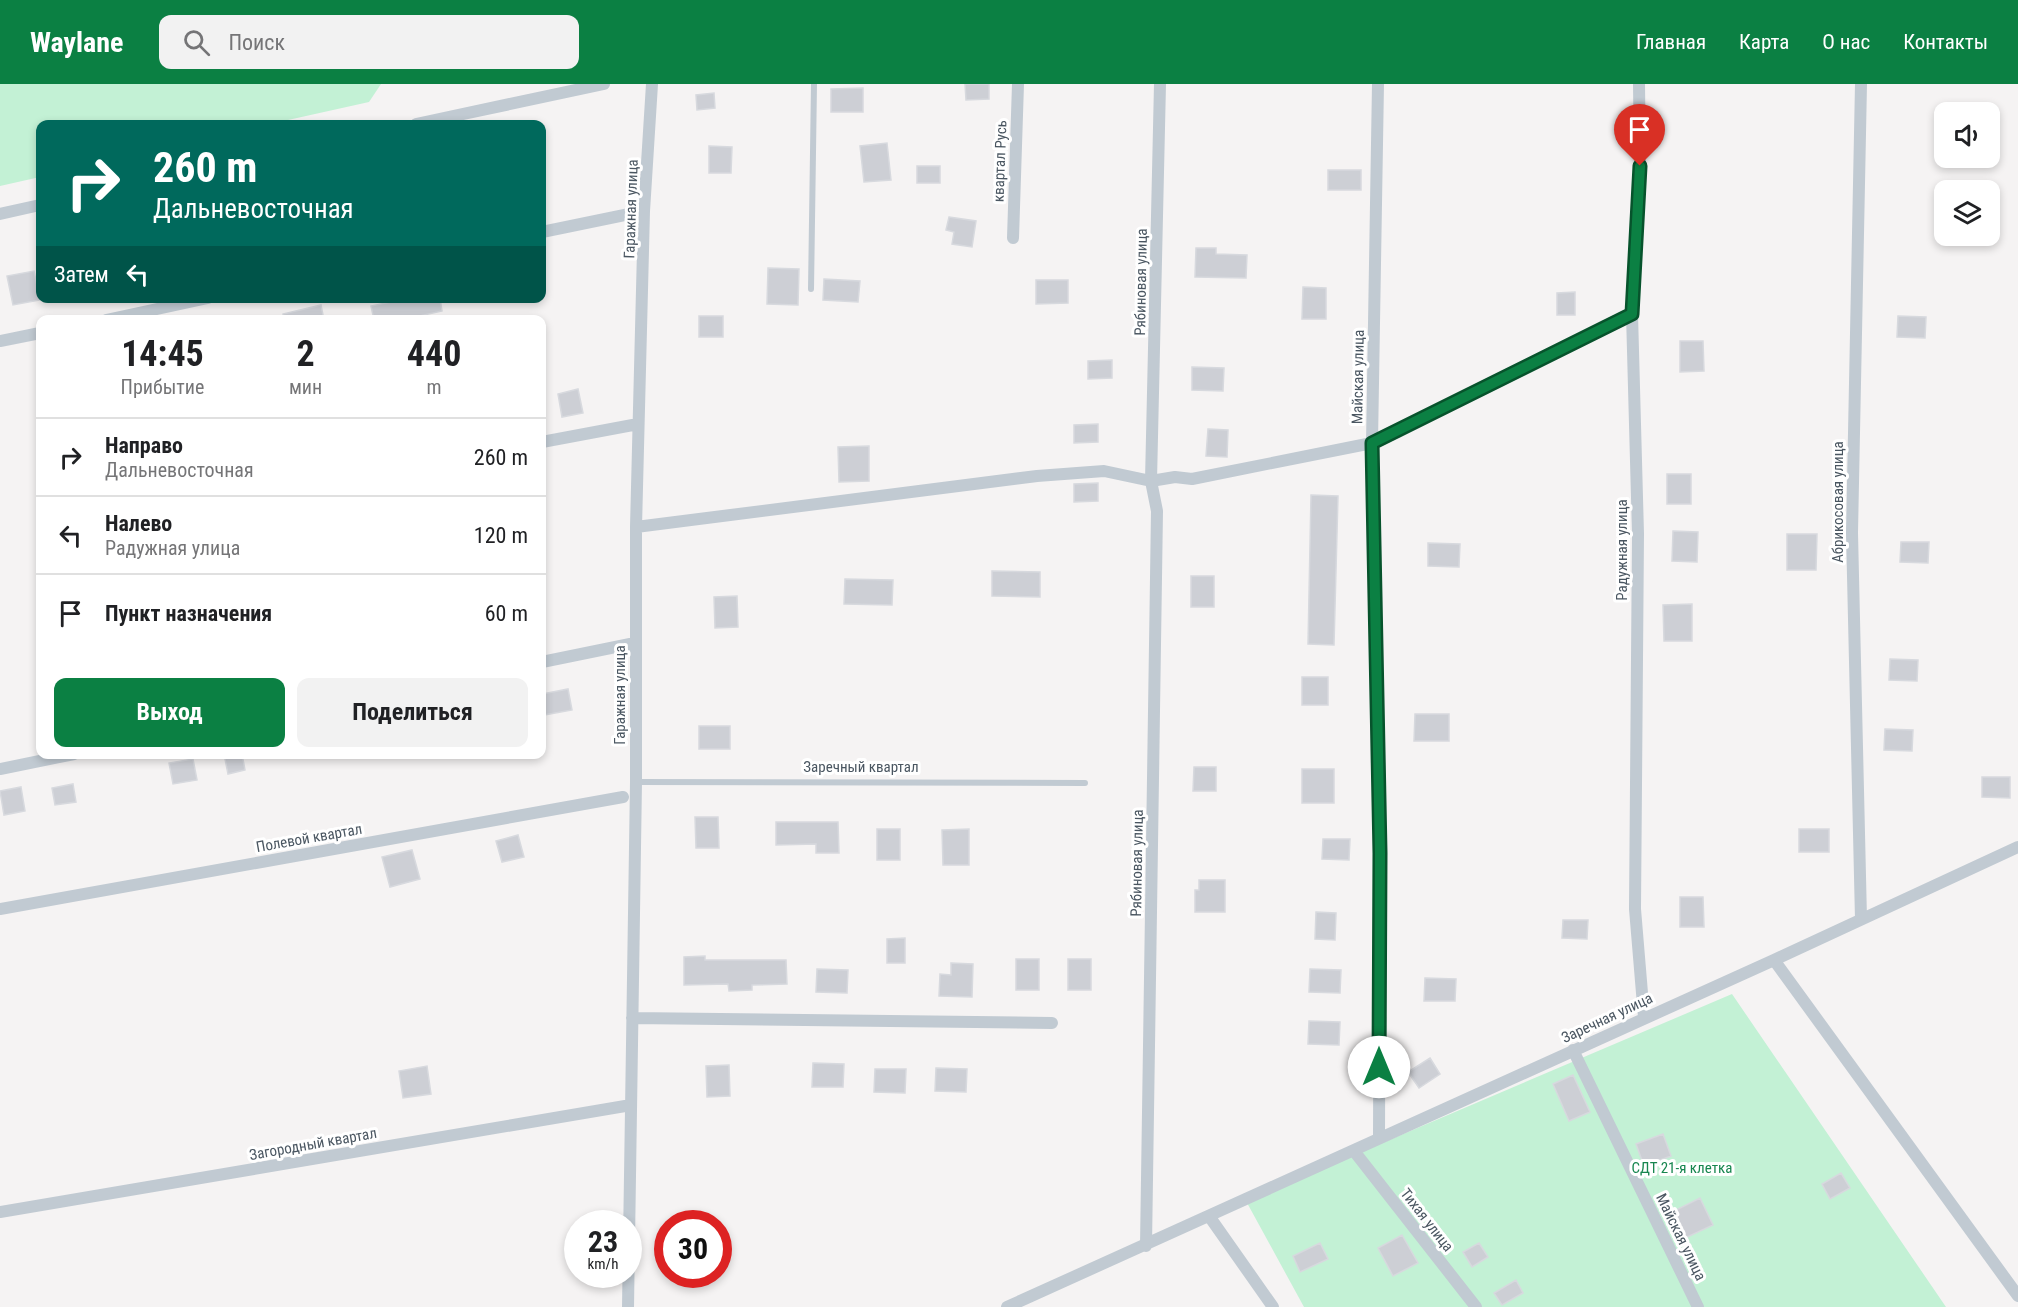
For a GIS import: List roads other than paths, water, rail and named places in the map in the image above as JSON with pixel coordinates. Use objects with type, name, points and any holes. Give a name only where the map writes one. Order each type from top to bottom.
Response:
[{"type":"street","points":[[435,120],[604,84]]},
{"type":"street","name":"Гаражная улица","points":[[628,1307],[636,782],[638,424],[644,211],[652,84]]},
{"type":"street","name":"квартал Русь","points":[[1013,238],[1018,84]]},
{"type":"street","name":"Рябиновая улица","points":[[1146,1246],[1157,511],[1151,481],[1160,84]]},
{"type":"street","name":"Майская улица","points":[[1378,84],[1372,443],[1380,853],[1379,1138]]},
{"type":"street","name":"Радужная улица","points":[[1639,84],[1640,166],[1632,314],[1638,534],[1635,909],[1644,1017]]},
{"type":"street","name":"Абрикосовая улица","points":[[1861,84],[1852,533],[1861,920]]},
{"type":"street","points":[[0,214],[36,206]]},
{"type":"street","points":[[546,230],[644,211]]},
{"type":"street","points":[[129,315],[185,303]]},
{"type":"street","points":[[636,526],[1037,476],[1104,471],[1151,481],[1175,477],[1192,479],[1372,443],[1632,314]]},
{"type":"street","points":[[0,341],[36,334]]},
{"type":"street","points":[[546,441],[638,424]]},
{"type":"street","points":[[546,661],[635,643]]},
{"type":"street","points":[[0,769],[49,759]]},
{"type":"street","name":"Полевой квартал","points":[[0,909],[622,796]]},
{"type":"street","name":"Заречная улица","points":[[1007,1307],[1146,1246],[2018,847]]},
{"type":"street","points":[[1774,960],[2018,1296]]},
{"type":"street","points":[[632,1018],[1052,1023]]},
{"type":"street","name":"Майская улица","points":[[1573,1050],[1698,1307]]},
{"type":"street","name":"Загородный квартал","points":[[0,1212],[631,1105]]},
{"type":"street","name":"Тихая улица","points":[[1354,1151],[1476,1307]]},
{"type":"street","points":[[1209,1216],[1273,1307]]},
{"type":"lane","points":[[812,289],[814,84]]},
{"type":"lane","name":"Заречный квартал","points":[[636,782],[1086,783]]},
{"type":"park label","name":"СДТ 21-я клетка","points":[[1682,1168]]}]
